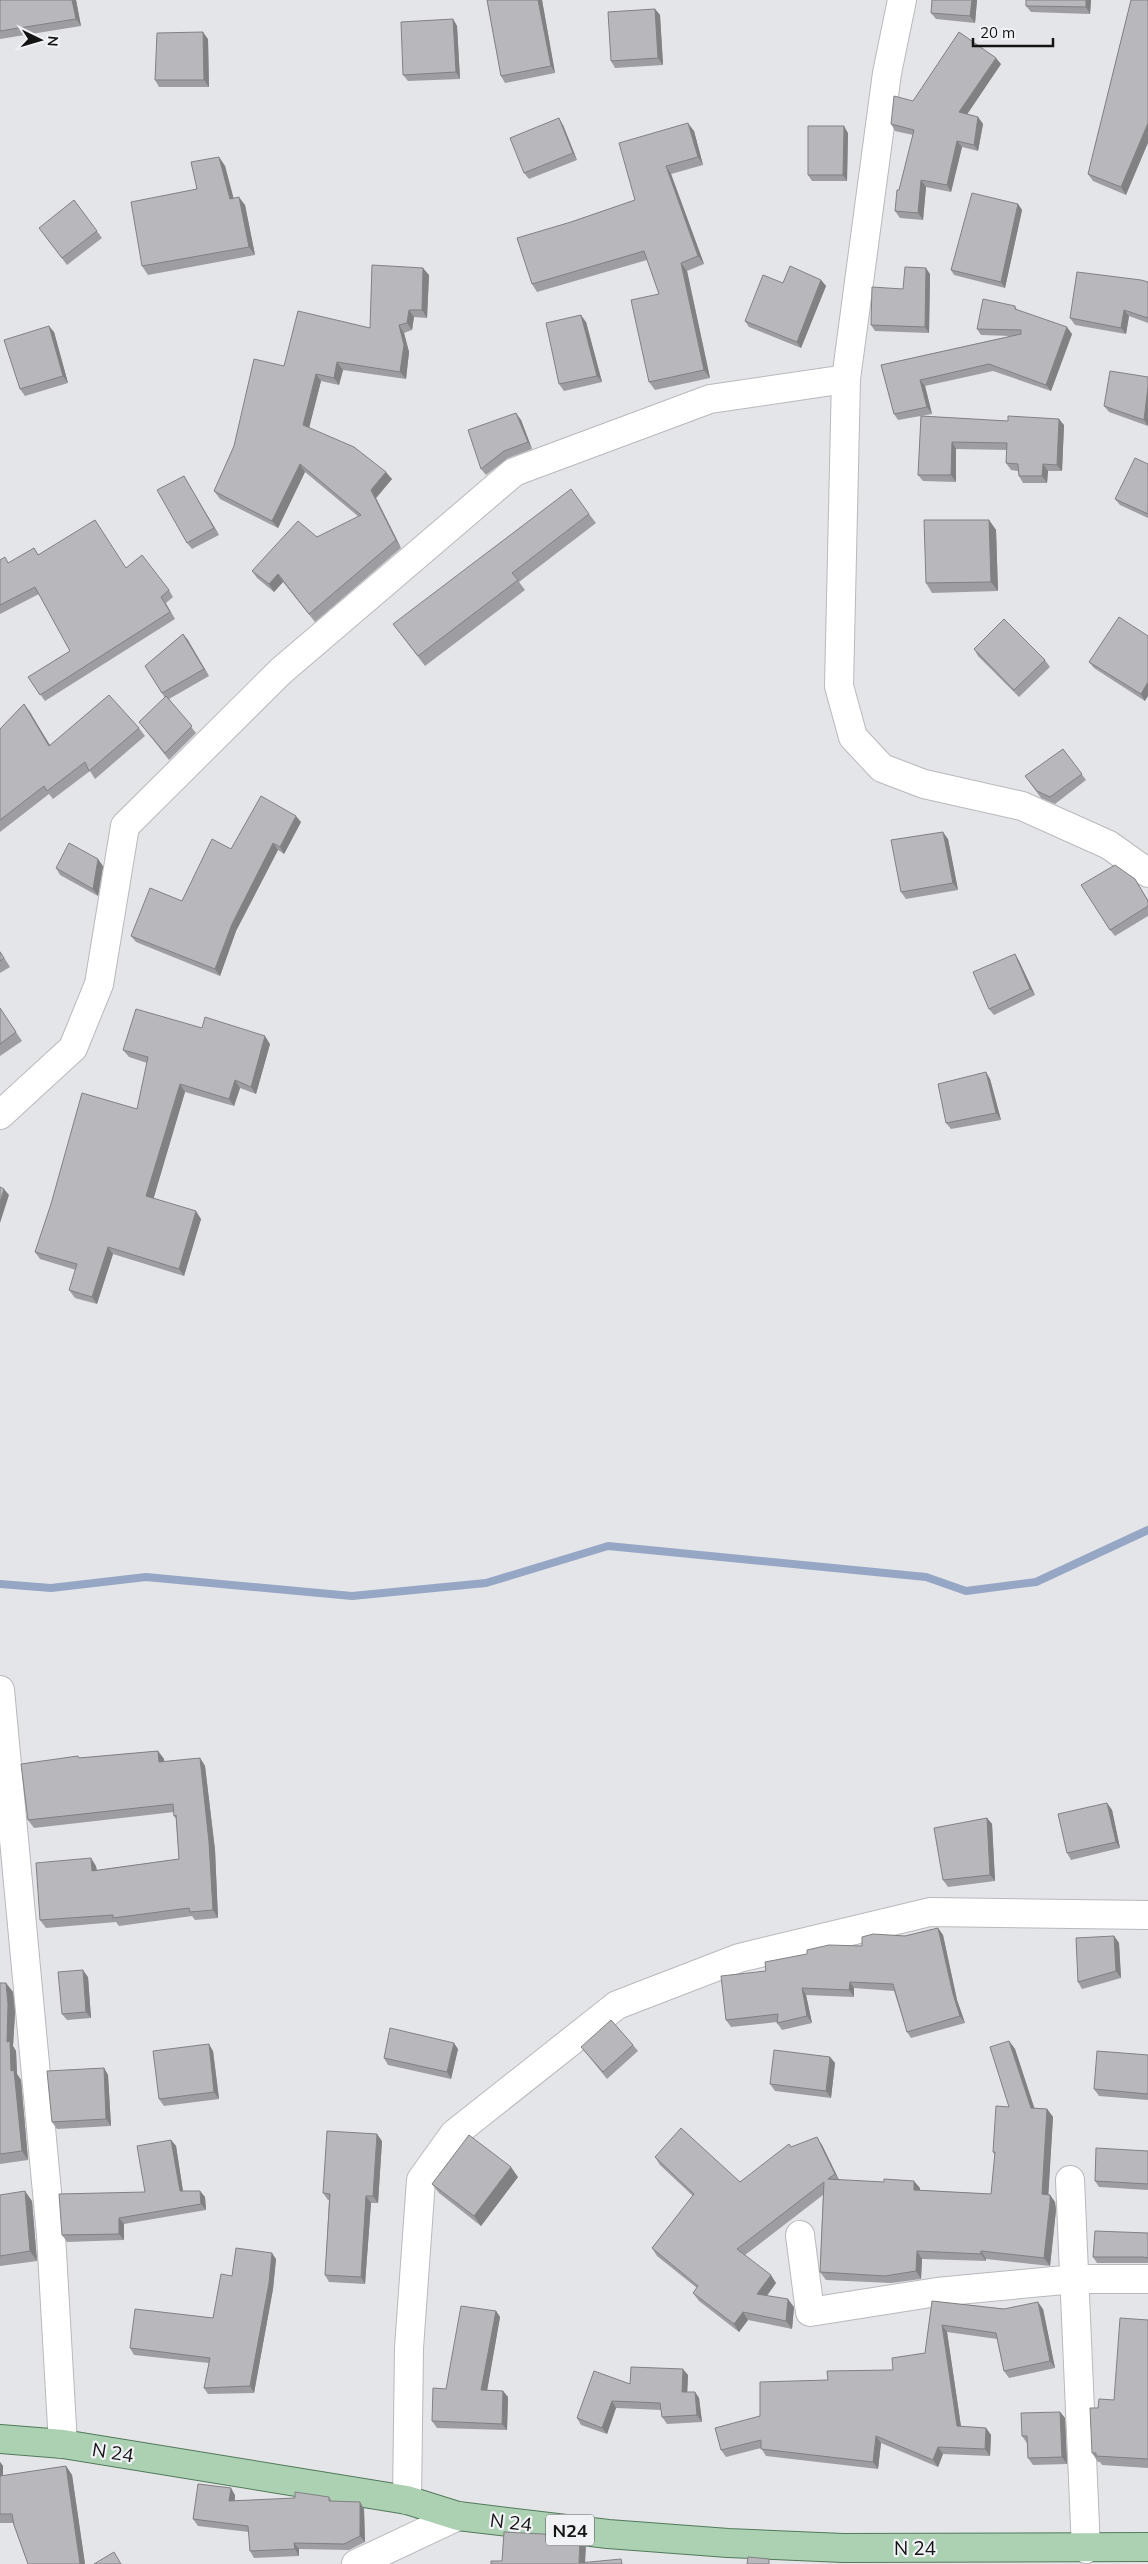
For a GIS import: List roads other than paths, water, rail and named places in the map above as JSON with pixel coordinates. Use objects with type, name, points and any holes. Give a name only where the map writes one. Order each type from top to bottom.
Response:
[{"type":"main road","name":"N 24","points":[[0,2439],[63,2444],[407,2500],[458,2516],[617,2535],[728,2543],[844,2556],[1148,2547]]},
{"type":"street","points":[[902,0],[886,73],[846,379],[839,686],[853,737],[882,768],[924,784],[1022,806],[1109,845],[1148,873]]},
{"type":"street","points":[[0,1115],[73,1048],[99,984],[125,826],[281,671],[514,472],[710,399],[846,379]]},
{"type":"street","points":[[0,1690],[51,2235],[63,2444]]},
{"type":"street","points":[[407,2500],[409,2348],[421,2180],[454,2134],[617,2005],[739,1958],[930,1912],[1148,1915]]},
{"type":"street","points":[[1070,2180],[1086,2549]]},
{"type":"street","points":[[800,2235],[810,2312],[936,2292],[1075,2279],[1148,2279]]},
{"type":"street","points":[[356,2564],[458,2516]]},
{"type":"waterway","points":[[0,1584],[51,1588],[146,1577],[352,1596],[486,1583],[608,1546],[926,1577],[966,1591],[1036,1582],[1148,1530]]}]
